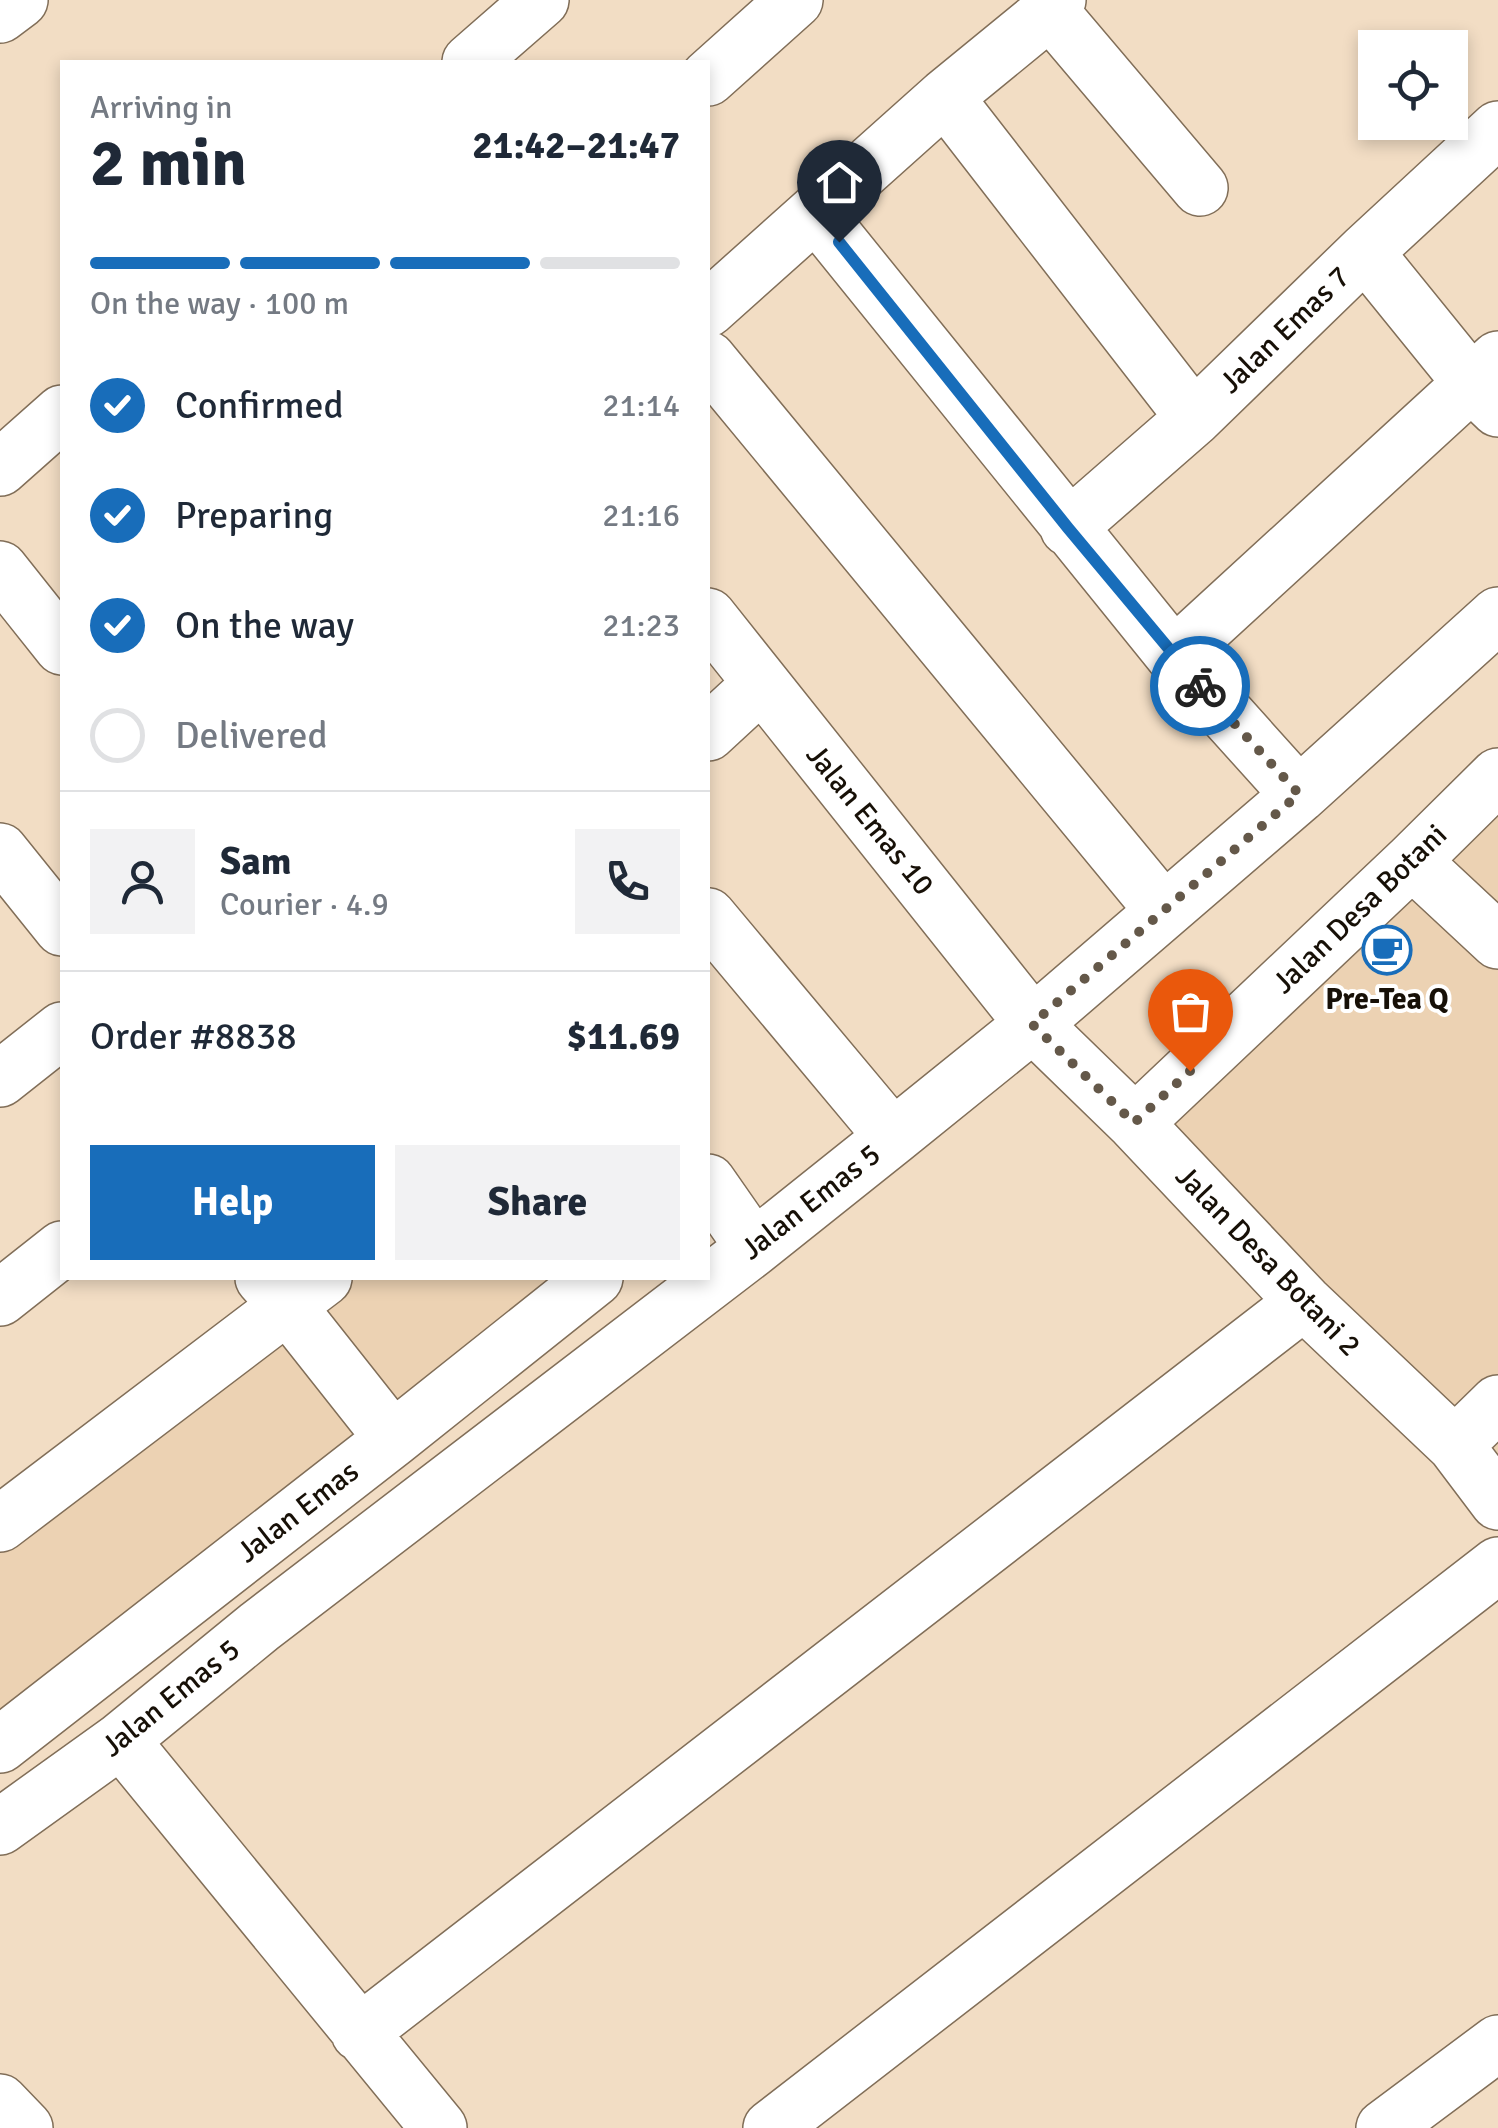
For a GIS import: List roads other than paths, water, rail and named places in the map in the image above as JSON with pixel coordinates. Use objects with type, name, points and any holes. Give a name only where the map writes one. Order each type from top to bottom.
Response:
[{"type":"street","points":[[0,16],[20,0]]},
{"type":"street","points":[[472,60],[541,0]]},
{"type":"street","points":[[710,76],[795,0]]},
{"type":"street","points":[[710,307],[1054,5],[1200,188]]},
{"type":"street","points":[[945,97],[1194,418]]},
{"type":"street","name":"Jalan Emas 7","points":[[1068,528],[1194,418],[1498,129]]},
{"type":"street","points":[[816,213],[1174,656],[1299,794]]},
{"type":"street","points":[[1174,656],[1489,384],[1365,252]]},
{"type":"street","points":[[710,362],[1164,910]]},
{"type":"street","points":[[0,468],[60,415]]},
{"type":"street","points":[[0,569],[60,644]]},
{"type":"street","name":"Jalan Emas 5","points":[[0,1826],[121,1740],[259,1627],[893,1138],[1299,794],[1498,615]]},
{"type":"street","name":"Jalan Emas 10","points":[[710,619],[1032,1024]]},
{"type":"street","points":[[710,731],[761,684]]},
{"type":"street","name":"Jalan Desa Botani","points":[[1134,1123],[1498,776]]},
{"type":"street","points":[[1412,861],[1498,941]]},
{"type":"street","points":[[8,877],[60,926]]},
{"type":"street","points":[[710,918],[893,1138]]},
{"type":"street","name":"Jalan Desa Botani 2","points":[[1032,1024],[1134,1123],[1304,1302],[1455,1445],[1498,1502]]},
{"type":"street","points":[[0,1079],[60,1032]]},
{"type":"street","points":[[710,1186],[754,1248]]},
{"type":"street","points":[[0,1298],[60,1250]]},
{"type":"street","name":"Jalan Emas","points":[[0,1745],[592,1280]]},
{"type":"street","points":[[0,1524],[291,1287],[393,1438]]},
{"type":"street","points":[[359,2032],[1304,1302]]},
{"type":"street","points":[[1455,1445],[1498,1402]]},
{"type":"street","points":[[772,2128],[1498,1565]]},
{"type":"street","points":[[121,1740],[431,2126]]},
{"type":"street","points":[[1384,2128],[1498,2043]]},
{"type":"street","points":[[0,2102],[25,2128]]},
{"type":"place","name":"Pre-Tea Q","points":[[1387,950]]}]
